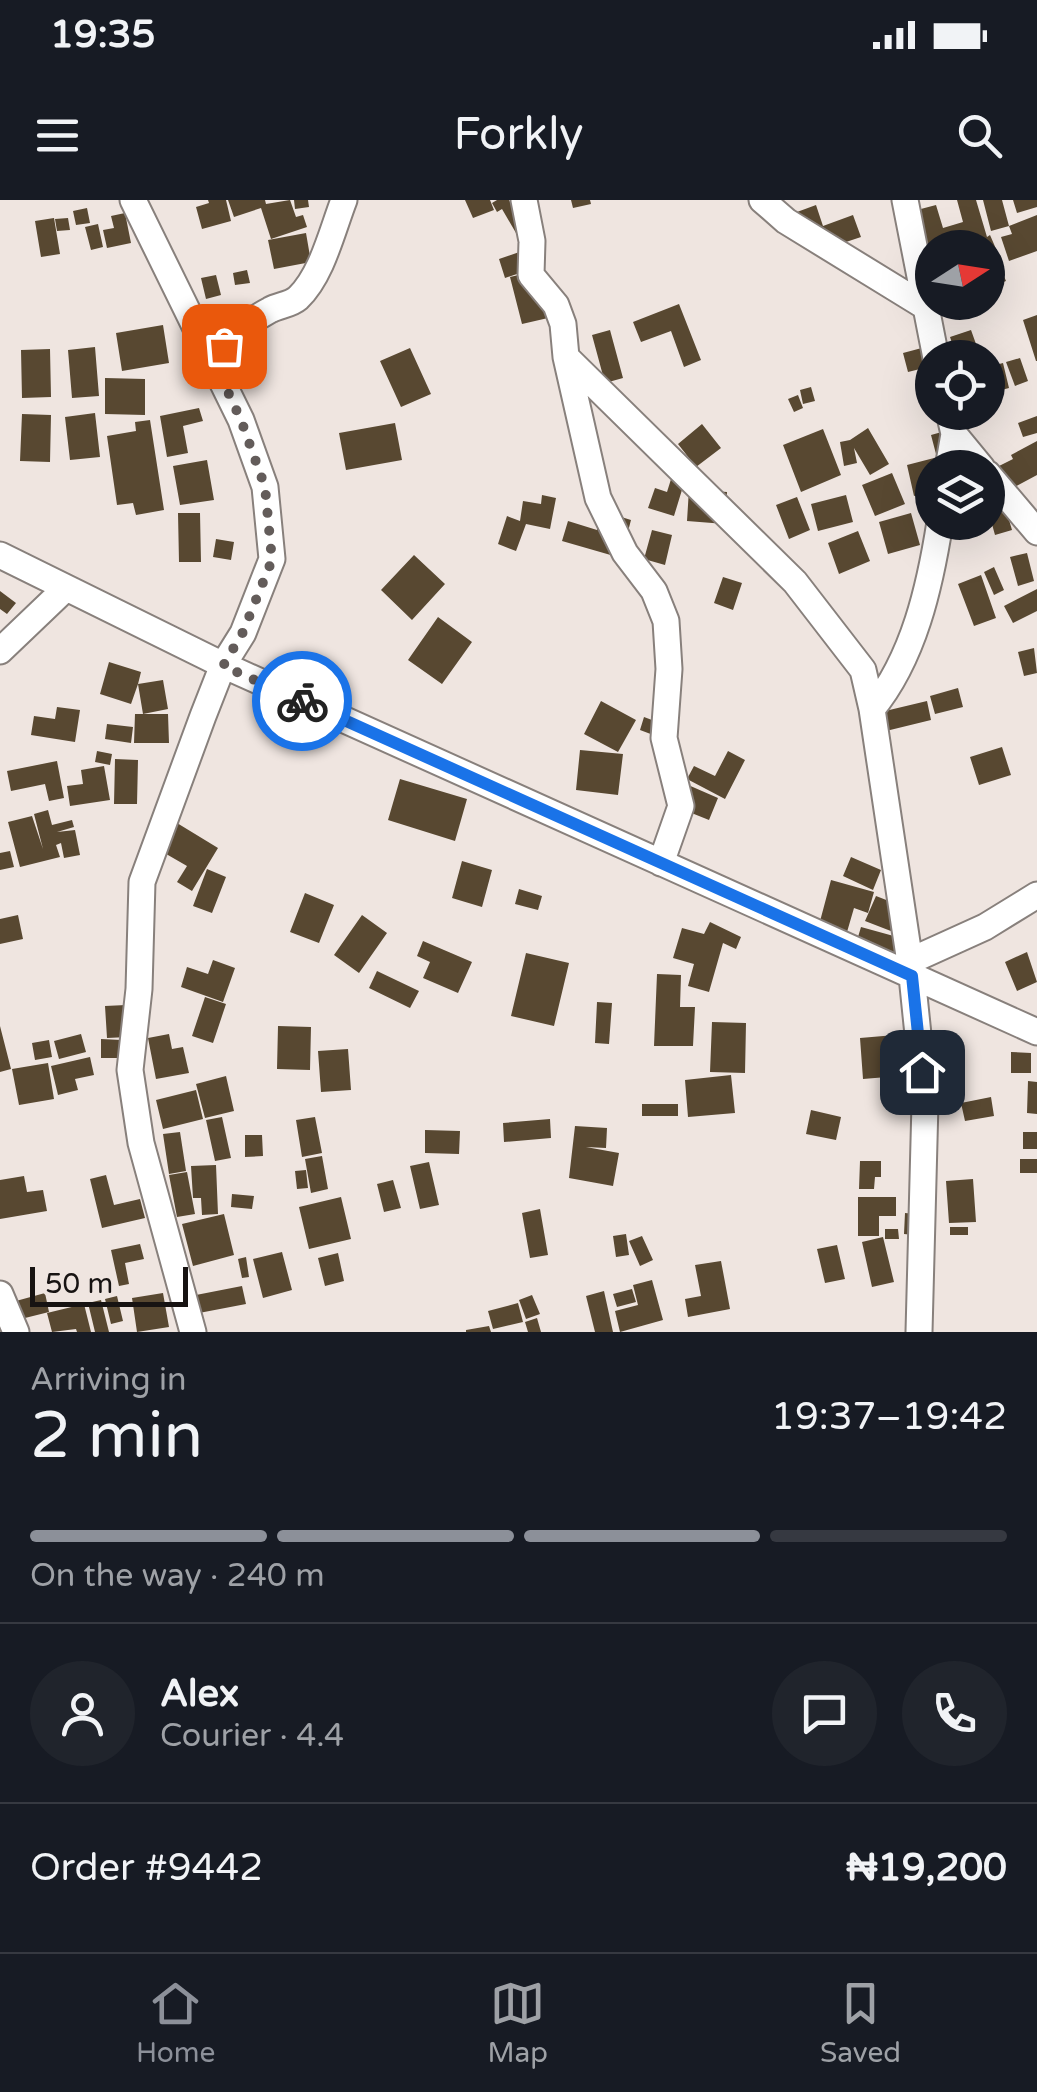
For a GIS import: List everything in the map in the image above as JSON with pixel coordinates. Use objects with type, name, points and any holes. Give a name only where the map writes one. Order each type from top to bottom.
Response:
[{"type":"street","points":[[133,200],[241,420],[265,487],[272,560],[243,632],[223,666],[142,882],[139,990],[130,1070],[141,1142],[193,1332]]},
{"type":"street","points":[[214,362],[243,328],[270,309],[295,301],[311,282],[344,200]]},
{"type":"street","points":[[524,200],[532,241],[531,275],[556,305],[563,324],[566,357],[598,498],[624,553],[654,591],[666,621],[669,668],[664,738],[680,806],[662,863]]},
{"type":"street","points":[[762,200],[786,221],[915,300]]},
{"type":"street","points":[[905,200],[915,251]]},
{"type":"street","points":[[566,357],[796,582],[864,670],[911,969],[925,1104],[919,1332]]},
{"type":"street","points":[[1005,494],[1037,532]]},
{"type":"street","points":[[872,710],[906,652],[923,603],[936,540]]},
{"type":"street","points":[[0,555],[223,666],[662,863],[911,969],[1037,1032]]},
{"type":"street","points":[[0,651],[66,588]]},
{"type":"street","points":[[911,969],[1037,895]]},
{"type":"street","points":[[0,1294],[16,1332]]},
{"type":"building","points":[[208,200],[226,200],[231,221],[202,229],[196,207],[209,203]]},
{"type":"building","points":[[228,200],[265,200],[266,204],[290,200],[296,217],[303,215],[307,227],[271,239],[261,208],[234,217]]},
{"type":"building","points":[[294,200],[308,200],[309,207],[295,209]]},
{"type":"building","points":[[465,200],[490,200],[494,210],[473,218]]},
{"type":"building","points":[[509,200],[524,229],[516,233],[502,209],[497,212],[492,203]]},
{"type":"building","points":[[571,200],[590,200],[591,204],[573,208]]},
{"type":"building","points":[[957,200],[976,200],[985,230],[922,230],[917,210],[936,205],[943,228],[963,222]]},
{"type":"building","points":[[983,200],[1002,200],[1009,226],[991,230]]},
{"type":"building","points":[[1013,200],[1037,200],[1037,207],[1017,213]]},
{"type":"building","points":[[816,205],[823,226],[853,215],[861,237],[813,253],[797,212]]},
{"type":"building","points":[[87,208],[90,223],[76,225],[73,211]]},
{"type":"building","points":[[125,213],[131,243],[107,248],[103,230],[114,228],[111,216]]},
{"type":"building","points":[[1037,215],[1037,251],[1009,261],[1005,236],[1012,234],[1009,226]]},
{"type":"building","points":[[54,218],[60,254],[41,257],[35,221]]},
{"type":"building","points":[[68,218],[70,230],[57,231],[55,219]]},
{"type":"building","points":[[98,224],[103,247],[91,250],[85,227]]},
{"type":"building","points":[[306,233],[311,262],[274,269],[268,240]]},
{"type":"building","points":[[525,250],[532,269],[505,278],[499,259]]},
{"type":"building","points":[[247,270],[250,283],[235,285],[233,273]]},
{"type":"building","points":[[536,271],[548,318],[522,324],[510,277]]},
{"type":"building","points":[[216,275],[221,295],[206,299],[201,278]]},
{"type":"building","points":[[679,304],[701,360],[684,367],[671,331],[641,342],[633,322]]},
{"type":"building","points":[[1037,315],[1037,361],[1036,361],[1023,320]]},
{"type":"building","points":[[163,325],[169,363],[122,371],[116,333]]},
{"type":"building","points":[[610,330],[623,378],[605,383],[592,335]]},
{"type":"building","points":[[971,330],[975,340],[951,340],[950,337]]},
{"type":"building","points":[[95,347],[99,396],[72,398],[68,350]]},
{"type":"building","points":[[410,348],[431,394],[401,407],[380,361]]},
{"type":"building","points":[[50,349],[51,397],[22,398],[21,350]]},
{"type":"building","points":[[915,350],[915,370],[908,372],[903,353]]},
{"type":"building","points":[[1020,358],[1028,381],[1015,386],[1006,362]]},
{"type":"building","points":[[105,378],[145,379],[145,415],[105,414]]},
{"type":"building","points":[[811,387],[815,401],[803,404],[800,390]]},
{"type":"building","points":[[798,395],[803,408],[794,412],[788,399]]},
{"type":"building","points":[[199,408],[203,421],[183,426],[188,453],[167,457],[160,416]]},
{"type":"building","points":[[95,413],[100,457],[70,460],[65,417]]},
{"type":"building","points":[[22,414],[51,415],[50,462],[20,461]]},
{"type":"building","points":[[1037,416],[1037,433],[1023,437],[1018,423]]},
{"type":"building","points":[[150,420],[164,510],[136,515],[133,503],[117,505],[107,436],[136,431],[135,422]]},
{"type":"building","points":[[395,423],[402,460],[346,470],[339,433]]},
{"type":"building","points":[[702,424],[721,448],[696,467],[678,444]]},
{"type":"building","points":[[868,428],[889,464],[870,475],[854,448],[857,463],[844,466],[840,442]]},
{"type":"building","points":[[823,429],[841,475],[801,492],[783,445]]},
{"type":"building","points":[[957,430],[961,447],[935,450],[931,435]]},
{"type":"building","points":[[1037,441],[1037,475],[1011,489],[1005,478],[1005,463],[1013,459],[1011,455]]},
{"type":"building","points":[[207,460],[214,500],[180,505],[173,466]]},
{"type":"building","points":[[915,463],[914,496],[907,465]]},
{"type":"building","points":[[892,473],[905,504],[875,516],[862,485]]},
{"type":"building","points":[[672,476],[685,480],[674,516],[648,508],[655,488],[667,492]]},
{"type":"building","points":[[689,489],[727,492],[725,524],[687,521]]},
{"type":"building","points":[[542,495],[556,498],[550,529],[526,524],[516,551],[498,544],[507,516],[520,521],[523,501],[541,504]]},
{"type":"building","points":[[846,495],[853,522],[818,531],[811,504]]},
{"type":"building","points":[[797,497],[810,530],[789,539],[776,505]]},
{"type":"building","points":[[1005,506],[1012,530],[1005,532]]},
{"type":"building","points":[[602,511],[631,520],[621,558],[562,541],[568,521],[597,530]]},
{"type":"building","points":[[178,513],[200,513],[201,562],[179,562]]},
{"type":"building","points":[[911,513],[915,540],[920,545],[888,554],[879,522]]},
{"type":"building","points":[[652,530],[672,535],[665,565],[644,559]]},
{"type":"building","points":[[858,531],[870,561],[839,574],[828,543]]},
{"type":"building","points":[[216,539],[234,542],[231,560],[213,557]]},
{"type":"building","points":[[1027,553],[1034,581],[1018,586],[1010,557]]},
{"type":"building","points":[[414,555],[445,584],[412,620],[381,590]]},
{"type":"building","points":[[994,567],[1004,590],[994,595],[984,572]]},
{"type":"building","points":[[981,575],[996,618],[974,626],[958,584]]},
{"type":"building","points":[[723,577],[742,583],[733,610],[714,603]]},
{"type":"building","points":[[1037,589],[1037,611],[1013,623],[1004,606]]},
{"type":"building","points":[[0,591],[16,603],[7,614],[0,609]]},
{"type":"building","points":[[438,617],[472,642],[442,684],[408,660]]},
{"type":"building","points":[[1034,648],[1037,673],[1024,676],[1018,652]]},
{"type":"building","points":[[109,662],[141,672],[131,704],[100,694]]},
{"type":"building","points":[[163,680],[168,709],[143,714],[138,684]]},
{"type":"building","points":[[958,688],[963,707],[935,714],[930,696]]},
{"type":"building","points":[[601,701],[636,720],[618,752],[584,734]]},
{"type":"building","points":[[927,701],[931,720],[886,731],[881,712]]},
{"type":"building","points":[[57,707],[80,710],[75,742],[31,735],[34,716],[55,719]]},
{"type":"building","points":[[135,714],[168,714],[169,743],[134,743]]},
{"type":"building","points":[[644,717],[660,723],[656,736],[640,730]]},
{"type":"building","points":[[107,724],[133,727],[131,743],[105,739]]},
{"type":"building","points":[[1002,747],[1011,775],[979,785],[970,757]]},
{"type":"building","points":[[580,750],[623,754],[618,795],[576,790]]},
{"type":"building","points":[[97,751],[112,754],[110,765],[95,762]]},
{"type":"building","points":[[728,751],[745,760],[725,799],[687,779],[694,766],[715,776]]},
{"type":"building","points":[[115,759],[138,760],[137,804],[114,804]]},
{"type":"building","points":[[57,761],[64,798],[49,801],[45,784],[11,791],[7,771]]},
{"type":"building","points":[[104,766],[110,800],[70,806],[67,786],[83,784],[81,770]]},
{"type":"building","points":[[400,779],[467,799],[455,841],[388,820]]},
{"type":"building","points":[[679,781],[718,798],[709,820],[669,804]]},
{"type":"building","points":[[48,810],[52,825],[72,820],[74,827],[57,832],[75,830],[80,855],[64,858],[61,843],[56,845],[60,857],[20,867],[8,822],[32,816],[43,849],[34,814]]},
{"type":"building","points":[[177,823],[218,848],[192,891],[177,882],[187,866],[161,851]]},
{"type":"building","points":[[10,851],[14,867],[0,870],[0,853]]},
{"type":"building","points":[[851,857],[881,870],[873,890],[843,876]]},
{"type":"building","points":[[462,861],[492,870],[482,907],[452,898]]},
{"type":"building","points":[[207,869],[226,877],[212,913],[193,906]]},
{"type":"building","points":[[831,880],[874,892],[868,913],[854,908],[847,932],[819,925]]},
{"type":"building","points":[[519,889],[542,896],[538,910],[515,904]]},
{"type":"building","points":[[305,893],[334,905],[319,943],[290,932]]},
{"type":"building","points":[[876,896],[907,908],[896,933],[865,921]]},
{"type":"building","points":[[18,915],[23,939],[0,944],[0,919]]},
{"type":"building","points":[[362,915],[387,933],[359,973],[334,955]]},
{"type":"building","points":[[710,922],[741,937],[736,949],[723,943],[709,992],[688,986],[694,964],[673,958],[682,928],[704,934]]},
{"type":"building","points":[[861,927],[919,943],[914,963],[855,947]]},
{"type":"building","points":[[423,941],[472,962],[458,993],[423,978],[430,962],[417,956]]},
{"type":"building","points":[[1027,952],[1037,982],[1017,991],[1005,962]]},
{"type":"building","points":[[526,953],[569,963],[554,1026],[511,1016]]},
{"type":"building","points":[[213,960],[235,968],[223,1002],[181,987],[187,967],[208,974]]},
{"type":"building","points":[[377,971],[419,991],[410,1008],[369,988]]},
{"type":"building","points":[[657,974],[681,975],[680,1007],[695,1007],[693,1046],[654,1046]]},
{"type":"building","points":[[205,997],[226,1004],[213,1043],[192,1036]]},
{"type":"building","points":[[597,1002],[612,1003],[609,1044],[595,1043]]},
{"type":"building","points":[[126,1005],[128,1037],[107,1038],[105,1006]]},
{"type":"building","points":[[712,1022],[746,1023],[745,1073],[710,1072]]},
{"type":"building","points":[[0,1026],[11,1069],[0,1072]]},
{"type":"building","points":[[278,1026],[311,1027],[310,1070],[277,1069]]},
{"type":"building","points":[[81,1034],[86,1052],[59,1059],[54,1041]]},
{"type":"building","points":[[169,1034],[172,1049],[183,1047],[189,1073],[156,1079],[148,1038]]},
{"type":"building","points":[[907,1034],[911,1075],[863,1079],[860,1038]]},
{"type":"building","points":[[101,1039],[121,1040],[121,1058],[101,1058]]},
{"type":"building","points":[[49,1040],[52,1057],[35,1060],[32,1043]]},
{"type":"building","points":[[348,1049],[351,1090],[321,1092],[318,1051]]},
{"type":"building","points":[[1011,1052],[1031,1053],[1031,1073],[1011,1073]]},
{"type":"building","points":[[90,1057],[94,1075],[75,1079],[78,1090],[58,1095],[51,1066]]},
{"type":"building","points":[[48,1063],[54,1099],[19,1105],[12,1069]]},
{"type":"building","points":[[731,1075],[735,1113],[688,1117],[685,1080]]},
{"type":"building","points":[[226,1076],[234,1111],[205,1118],[196,1084]]},
{"type":"building","points":[[1028,1081],[1037,1082],[1037,1114],[1027,1113]]},
{"type":"building","points":[[196,1090],[203,1119],[163,1129],[156,1100]]},
{"type":"building","points":[[991,1097],[994,1116],[965,1121],[961,1103]]},
{"type":"building","points":[[642,1104],[678,1104],[678,1116],[642,1116]]},
{"type":"building","points":[[811,1110],[841,1117],[836,1140],[806,1134]]},
{"type":"building","points":[[222,1117],[231,1158],[215,1161],[206,1120]]},
{"type":"building","points":[[315,1117],[322,1153],[302,1157],[296,1120]]},
{"type":"building","points":[[550,1119],[551,1138],[504,1142],[503,1123]]},
{"type":"building","points":[[575,1126],[607,1128],[606,1148],[586,1147],[619,1153],[613,1186],[569,1178]]},
{"type":"building","points":[[425,1130],[460,1131],[459,1154],[425,1153]]},
{"type":"building","points":[[180,1132],[186,1171],[169,1174],[163,1134]]},
{"type":"building","points":[[1023,1132],[1037,1132],[1037,1149],[1023,1149]]},
{"type":"building","points":[[245,1135],[262,1135],[263,1156],[245,1157]]},
{"type":"building","points":[[322,1156],[328,1189],[311,1193],[305,1159]]},
{"type":"building","points":[[1020,1159],[1037,1159],[1037,1173],[1020,1173]]},
{"type":"building","points":[[860,1161],[881,1161],[881,1177],[875,1177],[874,1189],[859,1189]]},
{"type":"building","points":[[429,1162],[439,1205],[420,1209],[410,1166]]},
{"type":"building","points":[[216,1165],[218,1214],[202,1215],[201,1198],[193,1198],[191,1166]]},
{"type":"building","points":[[306,1170],[308,1188],[297,1189],[295,1171]]},
{"type":"building","points":[[187,1172],[195,1214],[177,1217],[169,1175]]},
{"type":"building","points":[[106,1175],[114,1205],[140,1199],[145,1218],[102,1228],[90,1179]]},
{"type":"building","points":[[24,1176],[27,1192],[43,1190],[47,1211],[0,1219],[0,1180]]},
{"type":"building","points":[[973,1179],[976,1222],[949,1223],[946,1181]]},
{"type":"building","points":[[393,1180],[401,1208],[384,1212],[377,1184]]},
{"type":"building","points":[[232,1194],[254,1196],[252,1209],[231,1207]]},
{"type":"building","points":[[341,1197],[351,1239],[309,1249],[299,1207]]},
{"type":"building","points":[[858,1197],[896,1197],[896,1216],[879,1216],[879,1236],[858,1236]]},
{"type":"building","points":[[540,1209],[548,1255],[530,1258],[522,1213]]},
{"type":"building","points":[[905,1213],[915,1214],[914,1235],[904,1234]]},
{"type":"building","points":[[224,1214],[234,1255],[193,1266],[182,1224]]},
{"type":"building","points":[[950,1227],[968,1227],[968,1235],[950,1235]]},
{"type":"building","points":[[885,1229],[898,1229],[899,1239],[885,1239]]},
{"type":"building","points":[[626,1234],[629,1255],[616,1257],[613,1236]]},
{"type":"building","points":[[642,1236],[653,1260],[640,1266],[629,1241]]},
{"type":"building","points":[[883,1237],[894,1282],[872,1287],[862,1242]]},
{"type":"building","points":[[140,1244],[144,1259],[125,1263],[129,1284],[119,1286],[111,1250]]},
{"type":"building","points":[[837,1245],[845,1279],[825,1283],[817,1249]]},
{"type":"building","points":[[282,1252],[292,1290],[263,1298],[253,1259]]},
{"type":"building","points":[[338,1253],[344,1281],[325,1286],[318,1258]]},
{"type":"building","points":[[246,1257],[249,1277],[242,1278],[238,1259]]},
{"type":"building","points":[[721,1261],[730,1309],[688,1317],[685,1299],[701,1296],[695,1265]]},
{"type":"building","points":[[652,1280],[663,1320],[620,1332],[615,1311],[638,1305],[633,1285]]},
{"type":"building","points":[[242,1286],[246,1304],[199,1313],[196,1295]]},
{"type":"building","points":[[632,1289],[636,1302],[617,1307],[613,1294]]},
{"type":"building","points":[[604,1291],[613,1332],[595,1332],[586,1296]]},
{"type":"building","points":[[45,1293],[49,1312],[21,1319],[16,1301]]},
{"type":"building","points":[[163,1293],[169,1327],[137,1332],[132,1298]]},
{"type":"building","points":[[532,1295],[540,1314],[526,1319],[519,1300]]},
{"type":"building","points":[[117,1296],[123,1321],[111,1324],[105,1299]]},
{"type":"building","points":[[101,1300],[109,1332],[95,1332],[88,1303]]},
{"type":"building","points":[[518,1303],[523,1322],[493,1329],[488,1311]]},
{"type":"building","points":[[84,1304],[91,1332],[52,1332],[47,1313]]},
{"type":"building","points":[[537,1318],[541,1332],[528,1332],[525,1322]]},
{"type":"building","points":[[489,1326],[491,1332],[466,1332],[466,1330]]},
{"type":"way so far","points":[[224,346],[214,362],[241,420],[265,487],[272,560],[243,632],[223,666],[302,701]]},
{"type":"route","points":[[302,701],[912,976],[922,1072]]}]
